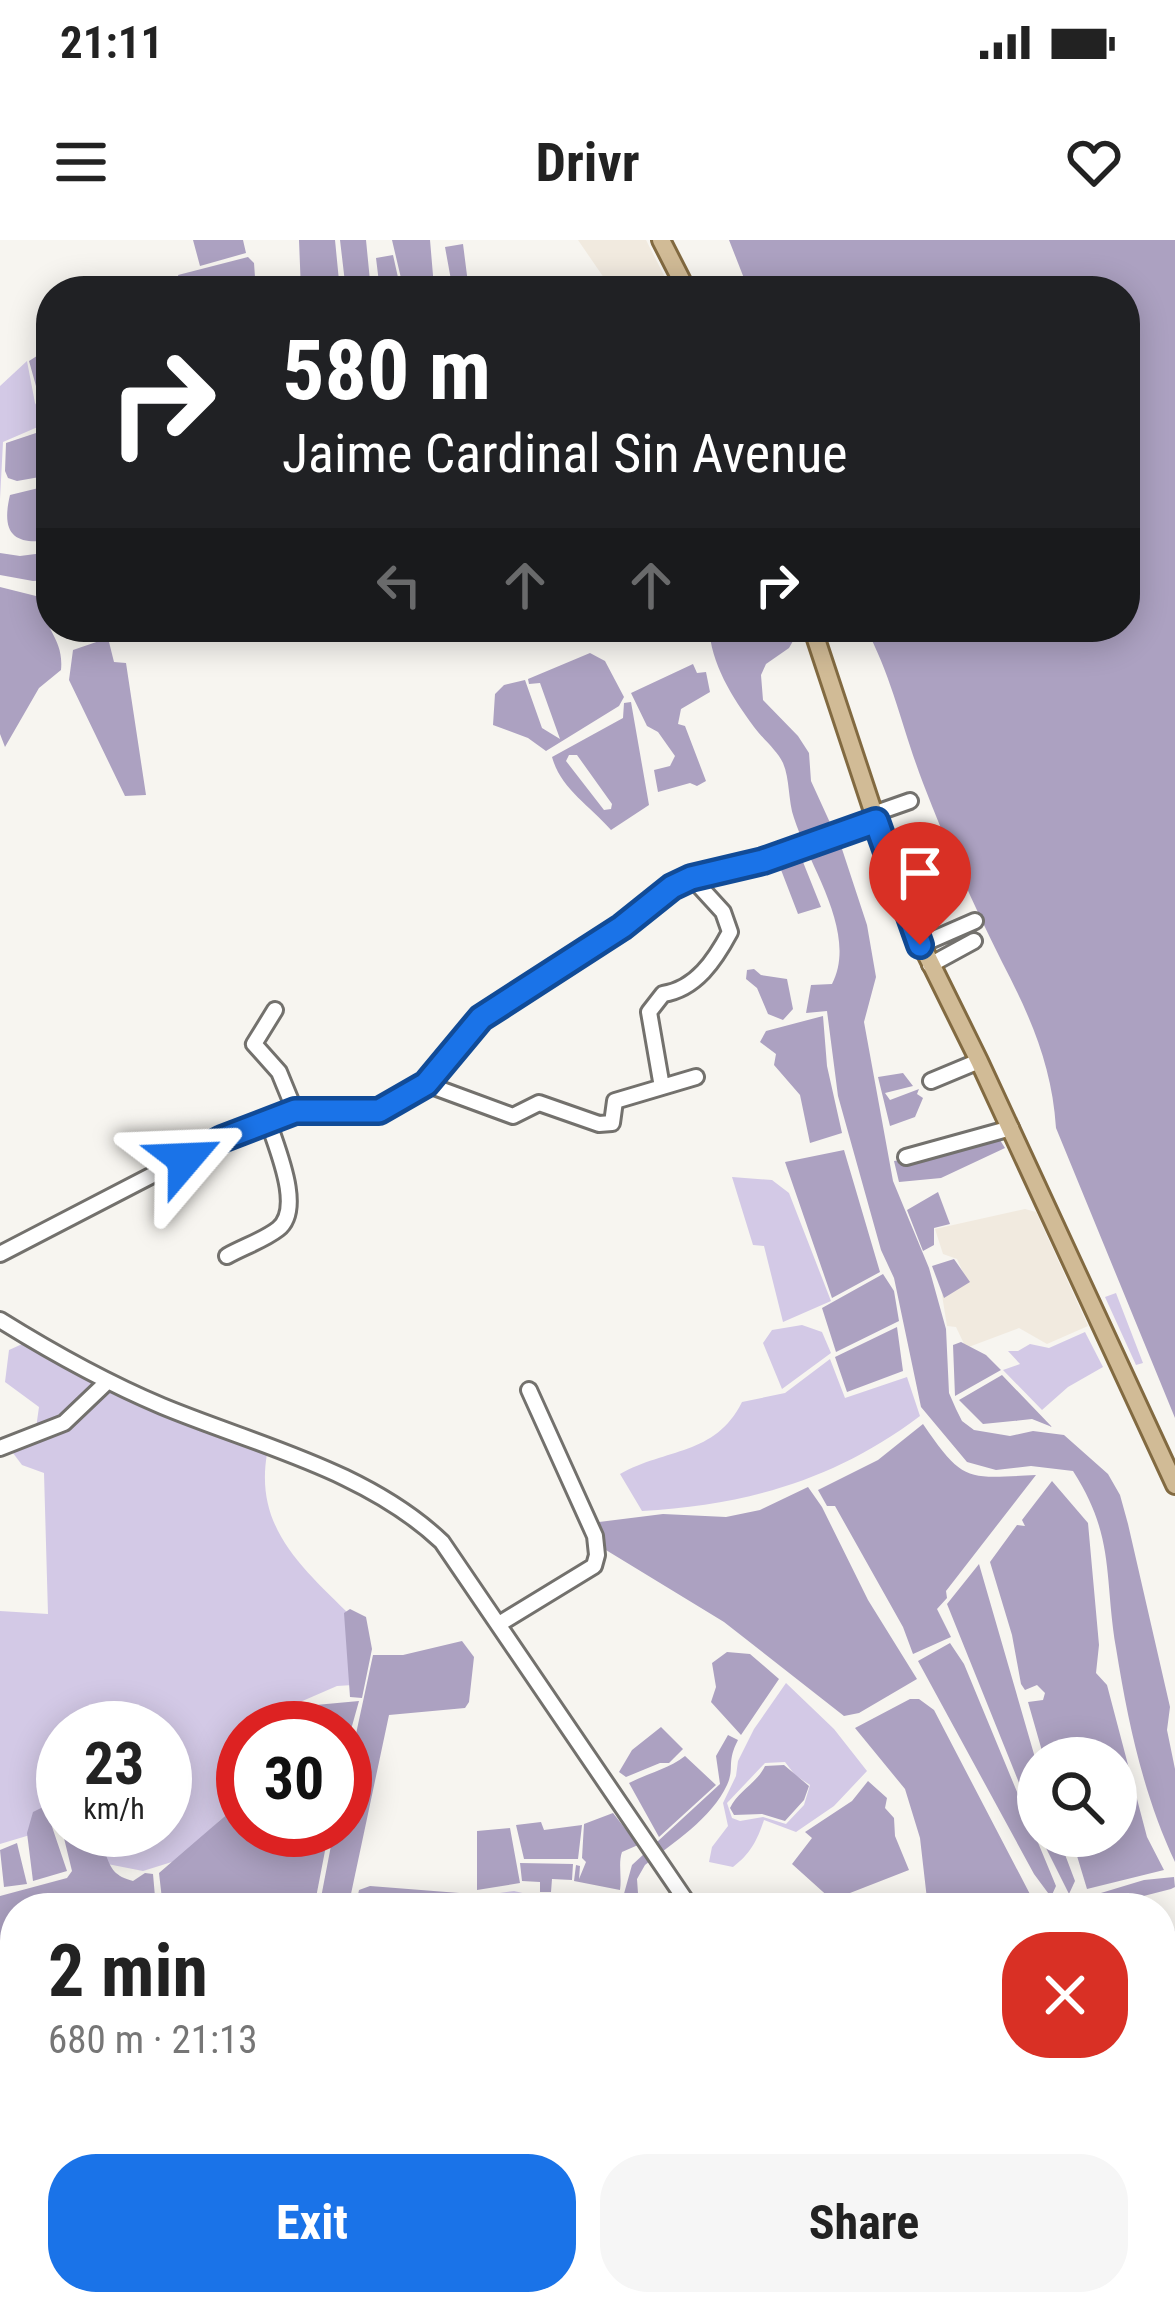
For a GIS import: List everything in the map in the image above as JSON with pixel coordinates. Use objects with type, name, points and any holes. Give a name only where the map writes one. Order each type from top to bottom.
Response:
[{"type":"main road","points":[[661,240],[679,276]]},
{"type":"main road","points":[[817,642],[920,945],[1011,1128],[1175,1485]]},
{"type":"street","points":[[0,1254],[268,1120],[295,1111],[379,1111],[426,1084],[481,1018],[691,878],[763,861],[910,801]]},
{"type":"street","points":[[662,1087],[649,1012],[654,1000],[686,990],[730,932],[723,912],[691,878]]},
{"type":"street","points":[[920,945],[975,921]]},
{"type":"street","points":[[930,965],[974,941]]},
{"type":"street","points":[[275,1010],[254,1044],[279,1072],[295,1111]]},
{"type":"street","points":[[932,1081],[979,1061]]},
{"type":"street","points":[[426,1084],[513,1116],[539,1103],[599,1124],[612,1123],[614,1101],[697,1077]]},
{"type":"street","points":[[227,1256],[278,1229],[288,1218],[290,1204],[268,1120]]},
{"type":"street","points":[[906,1157],[1011,1128]]},
{"type":"street","points":[[0,1320],[107,1382],[296,1456],[413,1514],[442,1541],[681,1893]]},
{"type":"street","points":[[0,1448],[64,1423],[107,1382]]},
{"type":"street","points":[[499,1624],[593,1566],[597,1556],[595,1536],[529,1390]]},
{"type":"shaded area","points":[[193,240],[243,240],[246,253],[200,266]]},
{"type":"shaded area","points":[[299,240],[335,240],[339,276],[300,276]]},
{"type":"shaded area","points":[[340,240],[366,240],[370,276],[344,276]]},
{"type":"shaded area","points":[[392,240],[430,240],[433,276],[400,276]]},
{"type":"shaded area","points":[[578,240],[646,240],[664,276],[603,276]]},
{"type":"shaded area","points":[[729,240],[1175,240],[1175,1418],[1056,1128],[1045,1062],[1030,1022],[941,828],[872,642],[1140,642],[1140,276],[743,276]]},
{"type":"shaded area","points":[[463,244],[467,276],[450,276],[445,247]]},
{"type":"shaded area","points":[[393,255],[398,276],[378,276],[376,258]]},
{"type":"shaded area","points":[[248,257],[254,263],[255,276],[178,275]]},
{"type":"shaded area","points":[[36,357],[36,386],[29,361]]},
{"type":"shaded area","points":[[27,361],[36,428],[3,442],[0,499],[0,386]]},
{"type":"shaded area","points":[[36,433],[36,478],[8,478],[6,443]]},
{"type":"shaded area","points":[[36,489],[36,541],[20,539],[10,529],[10,495]]},
{"type":"shaded area","points":[[0,553],[36,554],[36,581],[0,575]]},
{"type":"shaded area","points":[[0,587],[36,596],[36,642],[57,642],[61,670],[39,688],[5,747],[0,734]]},
{"type":"shaded area","points":[[109,642],[114,662],[126,663],[146,795],[125,796],[69,680],[73,650]]},
{"type":"shaded area","points":[[712,642],[792,642],[766,664],[761,675],[763,700],[809,753],[811,781],[842,849],[867,925],[876,977],[864,1022],[893,1181],[929,1268],[946,1329],[949,1393],[962,1421],[974,1430],[1010,1436],[1033,1431],[1064,1435],[1108,1474],[1120,1495],[1170,1707],[1167,1730],[1175,1769],[1175,1862],[1145,1784],[1116,1648],[1102,1537],[1086,1494],[1073,1471],[1031,1466],[996,1470],[967,1462],[921,1407],[894,1278],[881,1250],[838,1096],[827,1011],[806,1013],[811,985],[832,984],[838,964],[836,922],[794,818],[783,763],[754,727],[718,667]]},
{"type":"shaded area","points":[[590,653],[605,661],[624,697],[619,706],[546,751],[528,738],[493,725],[495,694],[504,685],[525,680],[542,728],[560,739],[540,683],[529,684],[528,679]]},
{"type":"shaded area","points":[[693,664],[697,673],[706,672],[710,692],[681,709],[678,724],[685,726],[706,781],[658,792],[654,770],[670,766],[675,756],[658,732],[647,726],[631,693]]},
{"type":"shaded area","points":[[631,702],[649,805],[611,830],[569,787],[552,757],[623,718],[624,703]],"holes":[[[569,755],[577,755],[612,804],[611,809],[604,810],[566,761]]]},
{"type":"shaded area","points":[[799,852],[821,907],[798,914],[778,862]]},
{"type":"shaded area","points":[[747,970],[761,975],[787,979],[793,1009],[783,1020],[768,1014],[757,988],[746,979]]},
{"type":"shaded area","points":[[823,1016],[827,1066],[842,1133],[810,1143],[800,1095],[774,1065],[776,1054],[760,1042],[766,1031]]},
{"type":"shaded area","points":[[903,1073],[913,1086],[885,1093],[890,1100],[919,1089],[917,1094],[923,1098],[915,1117],[890,1126],[878,1077]]},
{"type":"shaded area","points":[[995,1132],[1005,1148],[941,1178],[899,1182],[894,1161],[948,1153]]},
{"type":"shaded area","points":[[844,1150],[880,1272],[832,1298],[785,1162]]},
{"type":"shaded area","points":[[732,1177],[772,1180],[789,1193],[831,1301],[783,1322],[764,1246],[753,1245]]},
{"type":"shaded area","points":[[938,1192],[950,1224],[934,1228],[934,1245],[923,1251],[907,1210]]},
{"type":"shaded area","points":[[1025,1209],[1036,1212],[1088,1326],[1047,1344],[1019,1328],[966,1348],[956,1327],[947,1326],[942,1295],[966,1279],[957,1259],[943,1254],[935,1229]]},
{"type":"shaded area","points":[[954,1259],[970,1282],[944,1298],[932,1266]]},
{"type":"shaded area","points":[[883,1274],[894,1291],[899,1321],[836,1352],[822,1308]]},
{"type":"shaded area","points":[[1116,1293],[1143,1363],[1136,1365],[1105,1297]]},
{"type":"shaded area","points":[[802,1325],[822,1332],[831,1353],[782,1389],[763,1343],[772,1330]]},
{"type":"shaded area","points":[[897,1327],[903,1371],[847,1392],[835,1357]]},
{"type":"shaded area","points":[[1085,1332],[1103,1367],[1068,1387],[1042,1410],[1003,1370],[1020,1364],[1008,1351],[1030,1344],[1049,1348]]},
{"type":"shaded area","points":[[31,1340],[267,1454],[265,1481],[276,1526],[301,1564],[352,1617],[353,1685],[337,1686],[302,1701],[216,1701],[216,1824],[192,1846],[192,1701],[36,1701],[36,1821],[30,1835],[0,1844],[0,1611],[48,1614],[44,1473],[22,1465],[1,1437],[36,1428],[39,1407],[5,1382],[9,1350]]},
{"type":"shaded area","points":[[961,1342],[986,1355],[1001,1370],[955,1396],[953,1345]]},
{"type":"shaded area","points":[[830,1359],[845,1398],[907,1377],[920,1416],[855,1457],[789,1485],[718,1503],[642,1511],[620,1474],[704,1442],[731,1420],[742,1402],[785,1393]]},
{"type":"shaded area","points":[[1002,1375],[1052,1427],[1032,1419],[983,1424],[959,1400]]},
{"type":"shaded area","points":[[923,1424],[948,1458],[969,1473],[1036,1475],[946,1591],[947,1598],[937,1609],[951,1637],[913,1654],[903,1627],[835,1506],[827,1506],[818,1490],[878,1460]]},
{"type":"shaded area","points":[[1052,1481],[1088,1523],[1099,1645],[1096,1673],[1107,1685],[1121,1737],[1038,1737],[1028,1702],[1043,1700],[1045,1693],[1037,1685],[1025,1690],[1021,1684],[990,1562],[1017,1525],[1025,1526],[1022,1520]]},
{"type":"shaded area","points":[[808,1487],[868,1600],[917,1679],[859,1713],[844,1716],[724,1622],[601,1547],[599,1522],[663,1514],[726,1517],[760,1510]]},
{"type":"shaded area","points":[[979,1564],[1029,1737],[1017,1737],[1017,1778],[947,1604]]},
{"type":"shaded area","points":[[350,1609],[366,1617],[372,1649],[362,1698],[350,1697],[344,1613]]},
{"type":"shaded area","points":[[462,1641],[474,1657],[465,1708],[389,1715],[372,1795],[372,1701],[363,1701],[373,1655],[403,1655]]},
{"type":"shaded area","points":[[950,1643],[964,1664],[1017,1792],[1017,1843],[918,1661]]},
{"type":"shaded area","points":[[727,1652],[750,1654],[779,1679],[741,1735],[711,1702],[716,1687],[712,1663]]},
{"type":"shaded area","points":[[786,1683],[834,1729],[867,1771],[834,1806],[796,1832],[764,1820],[752,1846],[733,1867],[709,1862],[712,1847],[728,1826],[723,1803],[754,1729]],"holes":[[[785,1762],[810,1785],[804,1805],[786,1824],[763,1817],[732,1818],[727,1803],[765,1763]]]},
{"type":"shaded area","points":[[910,1699],[919,1699],[934,1710],[1029,1893],[926,1893],[920,1838],[905,1789],[855,1728]]},
{"type":"shaded area","points":[[661,1727],[683,1749],[669,1763],[626,1777],[619,1772],[632,1750]]},
{"type":"shaded area","points":[[728,1735],[738,1740],[729,1779],[712,1808],[645,1865],[637,1879],[638,1893],[624,1893],[632,1865],[720,1784],[716,1756]]},
{"type":"shaded area","points":[[685,1756],[716,1785],[659,1837],[629,1783]]},
{"type":"shaded area","points":[[784,1765],[809,1786],[804,1800],[785,1821],[762,1814],[734,1815],[730,1808],[765,1766]]},
{"type":"shaded area","points":[[868,1781],[887,1798],[885,1808],[894,1818],[895,1836],[909,1870],[850,1893],[824,1893],[792,1864],[812,1838],[805,1832],[852,1801]]},
{"type":"shaded area","points":[[1137,1799],[1147,1837],[1164,1870],[1087,1889],[1077,1857],[1137,1857]]},
{"type":"shaded area","points":[[33,1812],[36,1857],[62,1857],[67,1871],[33,1881],[27,1833]]},
{"type":"shaded area","points":[[613,1813],[638,1845],[622,1852],[620,1890],[574,1881],[576,1865],[580,1866],[579,1879],[586,1862],[582,1858],[584,1824]]},
{"type":"shaded area","points":[[541,1822],[544,1830],[582,1825],[578,1859],[524,1859],[516,1825]]},
{"type":"shaded area","points":[[216,1824],[216,1857],[324,1857],[317,1893],[161,1893],[159,1873],[178,1857],[192,1857],[192,1845]]},
{"type":"shaded area","points":[[510,1828],[520,1883],[477,1890],[477,1831]]},
{"type":"shaded area","points":[[17,1843],[27,1884],[4,1887],[0,1850]]},
{"type":"shaded area","points":[[69,1857],[107,1857],[118,1874],[133,1881],[153,1874],[155,1893],[11,1893],[67,1878],[72,1871]]},
{"type":"shaded area","points":[[85,1857],[179,1857],[143,1871],[82,1859]]},
{"type":"shaded area","points":[[329,1857],[359,1857],[351,1893],[322,1893]]},
{"type":"shaded area","points":[[1025,1857],[1044,1857],[1056,1886],[1053,1893],[1048,1893]]},
{"type":"shaded area","points":[[1050,1857],[1066,1857],[1075,1881],[1069,1893]]},
{"type":"shaded area","points":[[520,1863],[573,1864],[572,1880],[552,1879],[551,1892],[540,1892],[540,1882],[522,1881]]},
{"type":"shaded area","points":[[1174,1877],[1175,1887],[1155,1893],[1101,1893]]},
{"type":"shaded area","points":[[370,1886],[459,1893],[358,1893]]},
{"type":"route","points":[[185,1159],[295,1111],[379,1111],[426,1084],[481,1018],[622,927],[672,887],[876,821],[920,945]]}]
